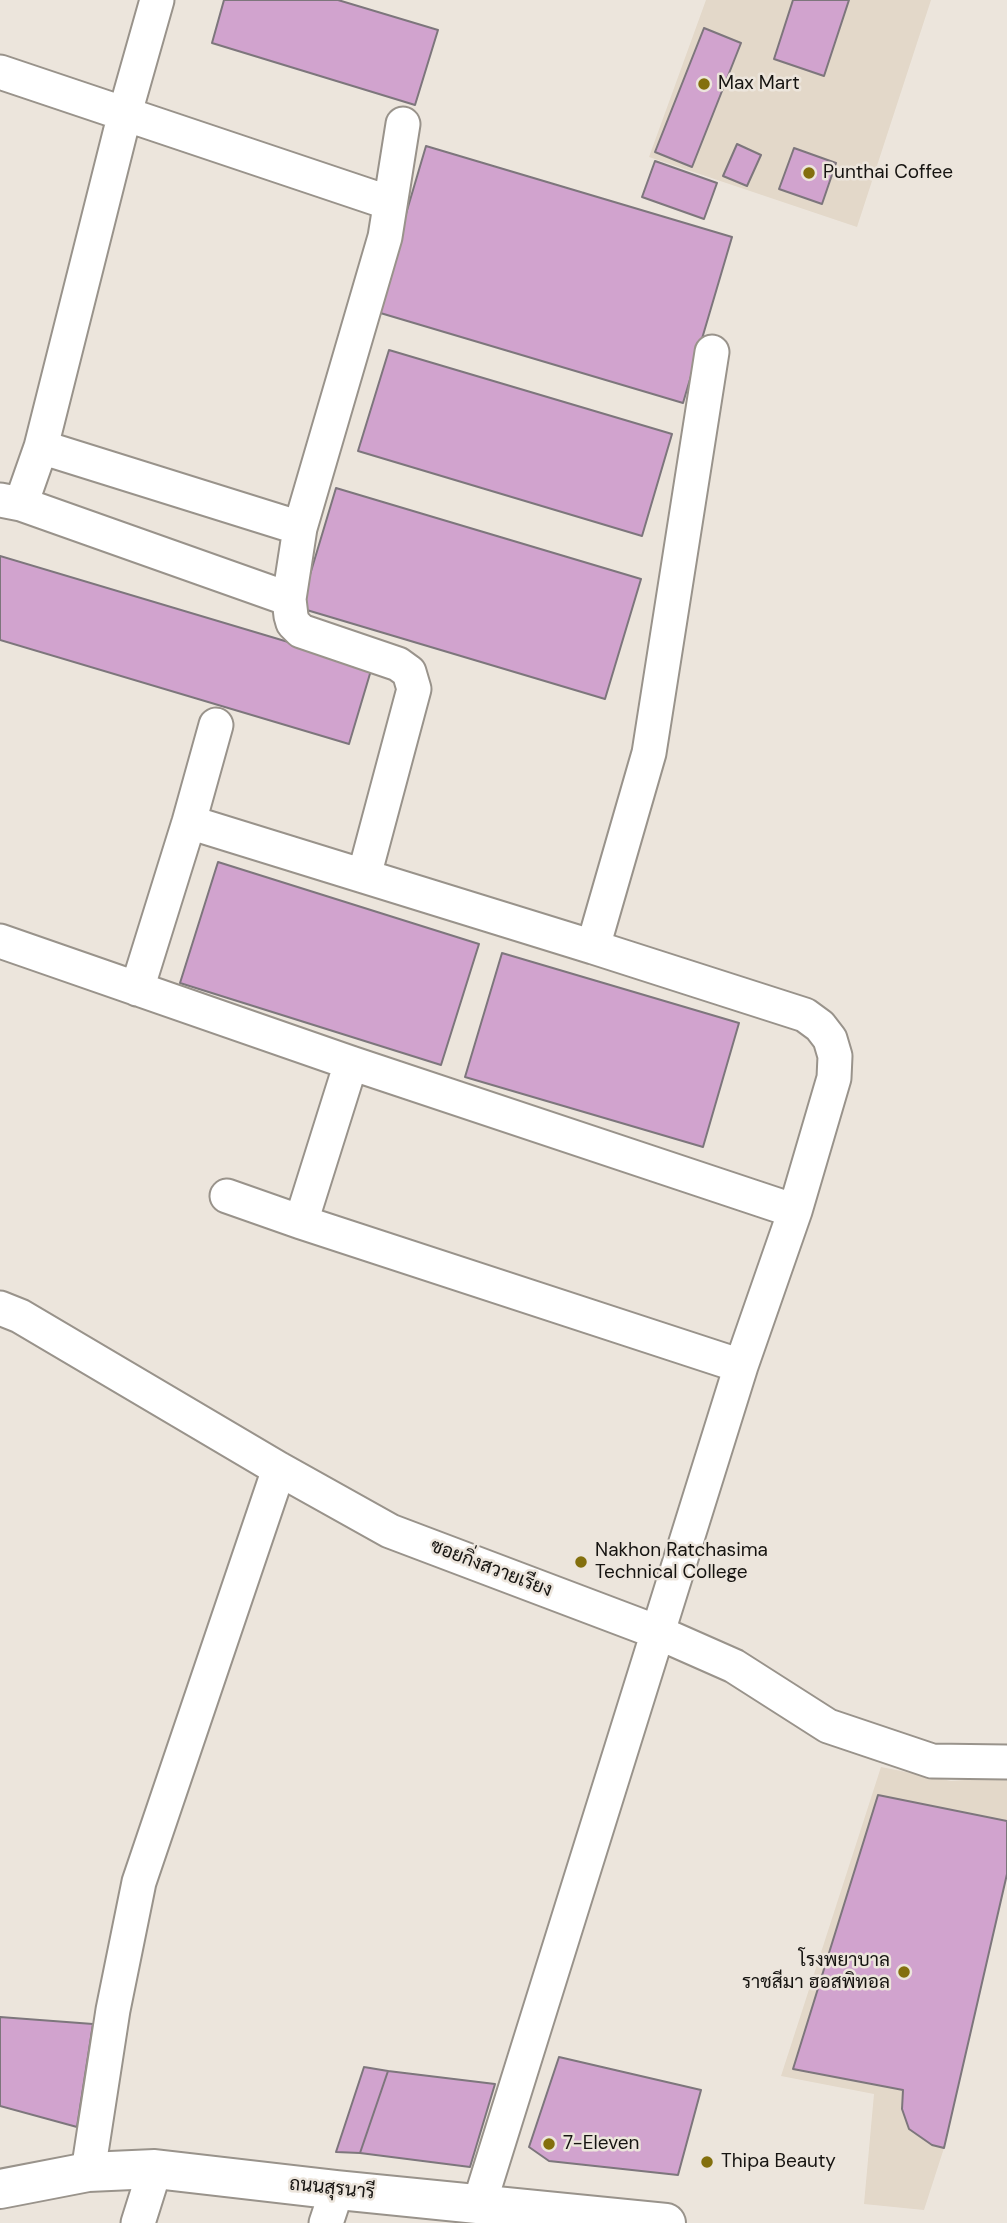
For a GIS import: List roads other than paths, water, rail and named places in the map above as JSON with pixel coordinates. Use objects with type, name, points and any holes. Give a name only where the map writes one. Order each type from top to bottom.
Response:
[{"type":"main road","name":"ถนนสุรนารี","points":[[0,2189],[88,2172],[155,2169],[331,2206],[479,2205],[666,2223]]},
{"type":"street","points":[[157,0],[125,113],[41,447],[11,502],[289,599]]},
{"type":"street","points":[[0,72],[390,203]]},
{"type":"street","points":[[364,876],[414,689],[409,672],[398,664],[301,631],[290,616],[289,599],[300,528],[385,237],[403,124]]},
{"type":"street","points":[[593,947],[649,752],[712,352]]},
{"type":"street","points":[[41,447],[300,528]]},
{"type":"street","points":[[136,989],[189,822],[216,725]]},
{"type":"street","points":[[189,822],[804,1014],[820,1026],[830,1039],[835,1056],[834,1078],[795,1211],[741,1366],[479,2205]]},
{"type":"street","points":[[0,941],[351,1063],[795,1211]]},
{"type":"street","points":[[301,1222],[351,1063]]},
{"type":"street","points":[[227,1196],[741,1366]]},
{"type":"street","name":"ซอยกิ่งสวายเรียง","points":[[0,1308],[20,1317],[390,1531],[657,1632],[734,1665],[828,1726],[932,1761],[1007,1762]]},
{"type":"street","points":[[88,2172],[113,2010],[139,1882],[279,1469]]},
{"type":"street","points":[[138,2223],[155,2169]]},
{"type":"place","name":"Max Mart","points":[[704,84]]},
{"type":"place","name":"Punthai Coffee","points":[[809,173]]},
{"type":"place","name":"Nakhon Ratchasima Technical College","points":[[581,1562]]},
{"type":"place","name":"โรงพยาบาล ราชสีมา ฮอสพิทอล","points":[[904,1972]]},
{"type":"place","name":"7-Eleven","points":[[549,2144]]},
{"type":"place","name":"Thipa Beauty","points":[[707,2162]]}]
